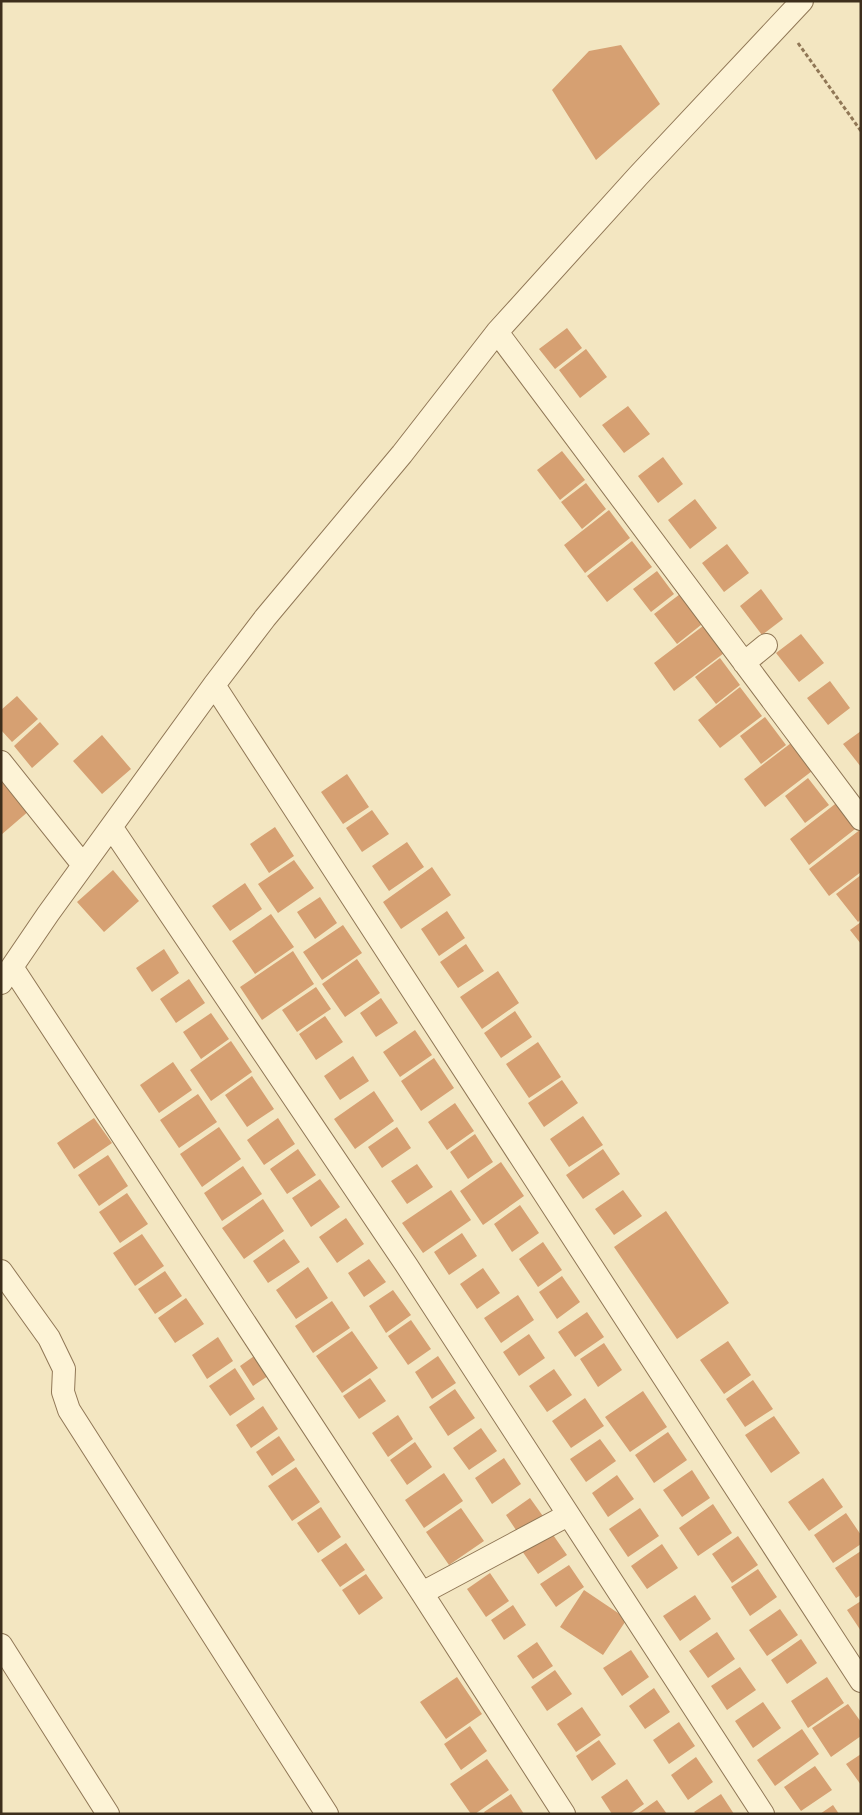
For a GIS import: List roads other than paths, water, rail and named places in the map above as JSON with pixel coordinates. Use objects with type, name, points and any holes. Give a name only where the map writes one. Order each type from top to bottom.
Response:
[{"type":"street","points":[[564,1814],[422,1593],[7,975],[214,685],[265,618],[402,454],[497,332],[638,176],[802,1]]},
{"type":"street","points":[[497,332],[861,819]]},
{"type":"street","points":[[744,663],[766,645]]},
{"type":"street","points":[[214,685],[861,1681]]},
{"type":"street","points":[[1,762],[84,865]]},
{"type":"street","points":[[112,828],[407,1266],[763,1814]]},
{"type":"street","points":[[1,1271],[49,1338],[64,1369],[63,1392],[69,1410],[327,1814]]},
{"type":"street","points":[[422,1593],[568,1515]]},
{"type":"street","points":[[1,1645],[108,1814]]}]
